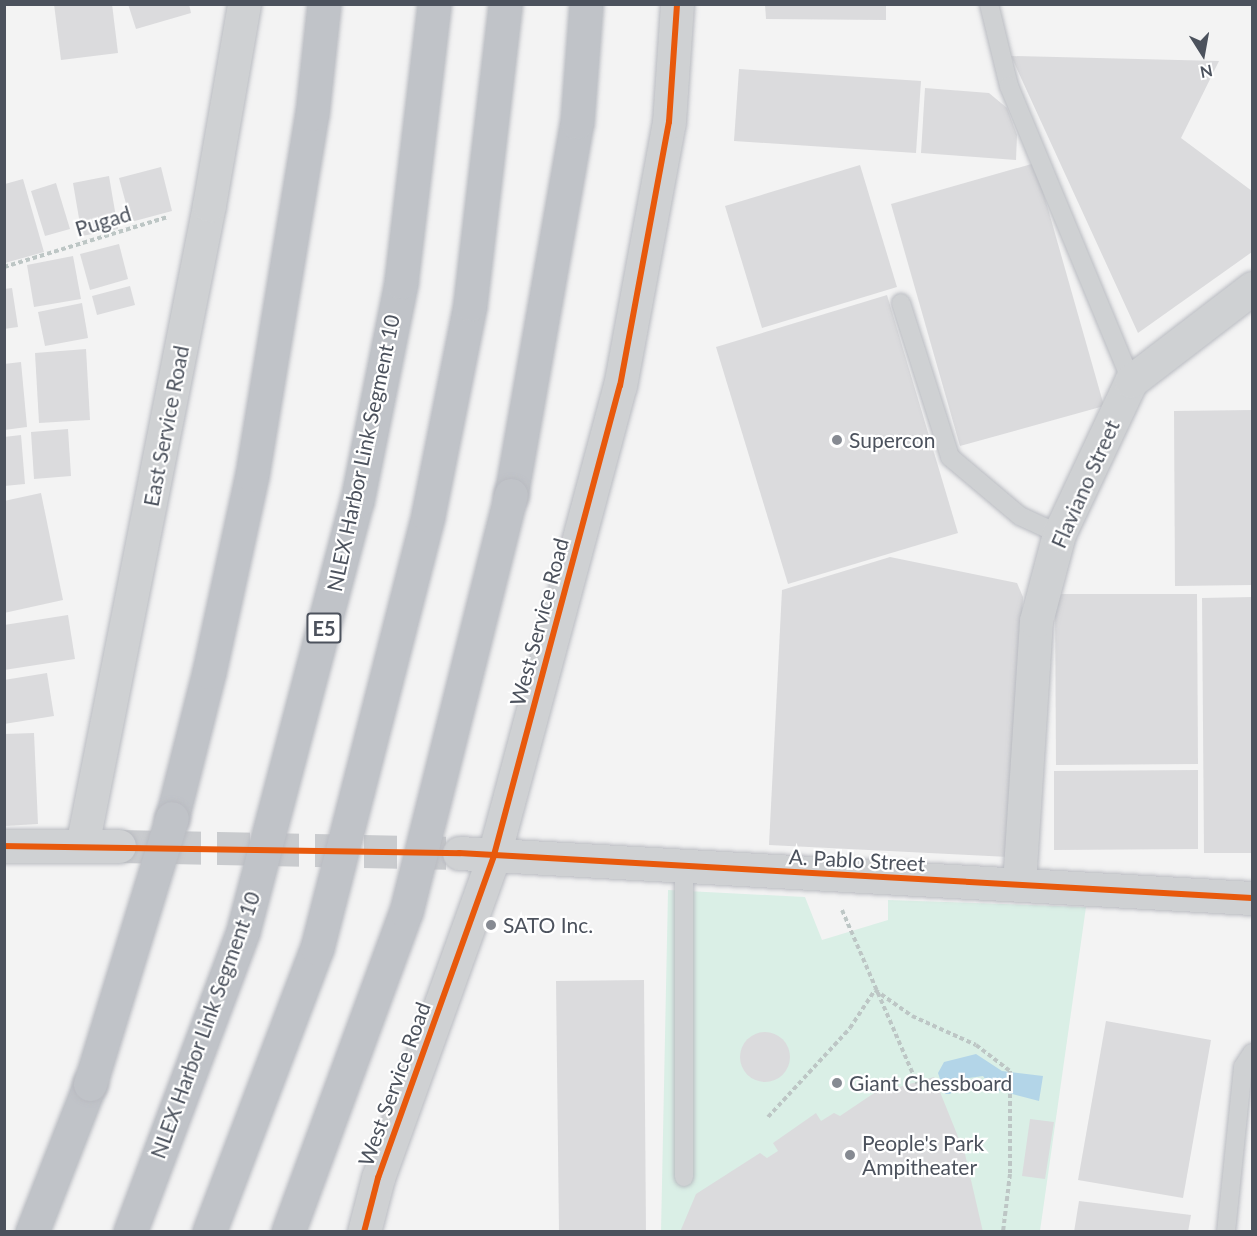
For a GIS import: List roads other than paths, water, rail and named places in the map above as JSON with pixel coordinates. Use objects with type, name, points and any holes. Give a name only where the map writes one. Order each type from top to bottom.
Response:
[{"type":"highway","points":[[32,1232],[90,1084],[172,818],[209,672],[252,475],[312,114],[324,4]]},
{"type":"highway","name":"NLEX Harbor Link Segment 10","points":[[130,1232],[243,931],[357,501],[400,282],[434,4]]},
{"type":"highway","points":[[209,1232],[317,948],[428,515],[470,304],[505,4]]},
{"type":"highway","points":[[288,1232],[406,912],[511,495],[577,122],[586,4]]},
{"type":"street","name":"East Service Road","points":[[82,846],[209,205],[244,4]]},
{"type":"street","name":"West Service Road","points":[[364,1232],[378,1178],[494,855],[620,386],[669,122],[677,4]]},
{"type":"street","name":"Flaviano Street","points":[[1019,884],[1036,621],[1059,534],[1131,381],[1252,288]]},
{"type":"street","points":[[4,846],[119,846]]},
{"type":"street","name":"A. Pablo Street","points":[[459,853],[828,876],[1019,884],[1252,898]]},
{"type":"lane","points":[[989,4],[1009,86],[1131,381]]},
{"type":"lane","points":[[902,303],[950,458],[1020,516],[1059,534]]},
{"type":"lane","points":[[684,866],[684,1177]]},
{"type":"lane","points":[[1226,1232],[1243,1067],[1252,1053]]},
{"type":"water","points":[[976,1054],[1002,1071],[1043,1076],[1039,1101],[993,1089],[983,1076],[969,1078],[950,1094],[945,1094],[938,1073],[944,1062]]},
{"type":"tunnel","points":[[119,846],[459,853]]},
{"type":"place","name":"Supercon","points":[[837,440]]},
{"type":"place","name":"SATO Inc.","points":[[491,925]]},
{"type":"place","name":"Giant Chessboard","points":[[837,1083]]},
{"type":"place","name":"People's Park Ampitheater","points":[[850,1155]]}]
